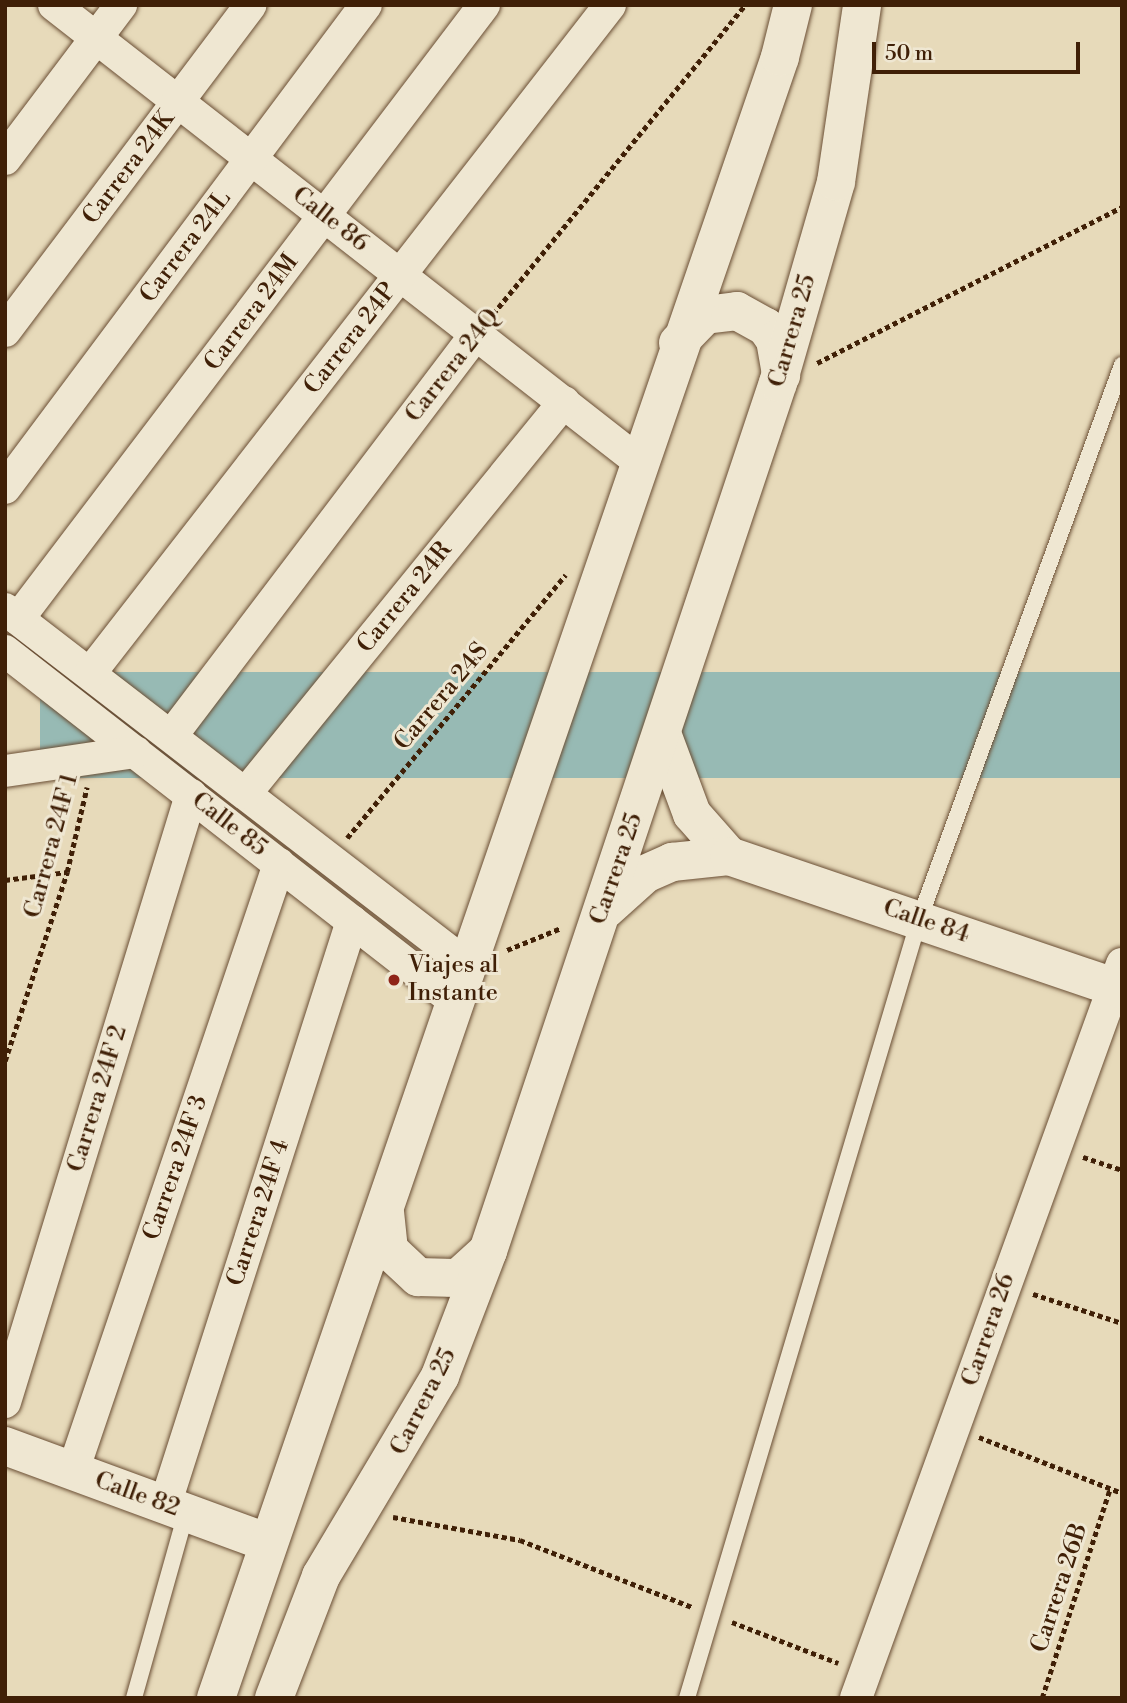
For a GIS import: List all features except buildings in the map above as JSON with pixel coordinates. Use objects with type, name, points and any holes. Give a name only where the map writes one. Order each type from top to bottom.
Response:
[{"type":"main road","points":[[216,1698],[385,1210],[453,1000],[482,959],[638,461],[779,58],[793,5]]},
{"type":"main road","name":"Carrera 25","points":[[274,1698],[307,1606],[440,1376],[488,1251],[663,736],[779,383],[836,182],[862,5]]},
{"type":"main road","points":[[674,353],[691,324],[712,313],[737,311],[759,321],[775,340],[781,355],[779,383]]},
{"type":"main road","points":[[663,736],[668,763],[692,814],[729,856]]},
{"type":"main road","name":"Calle 84","points":[[603,912],[645,874],[700,856],[729,856],[1070,974],[1119,980]]},
{"type":"main road","points":[[385,1210],[389,1250],[418,1277],[458,1278],[488,1251]]},
{"type":"main road","name":"Calle 82","points":[[5,1446],[268,1543]]},
{"type":"street","name":"Calle 86","points":[[54,5],[638,461]]},
{"type":"street","points":[[5,159],[121,5]]},
{"type":"street","name":"Carrera 24K","points":[[5,331],[251,5]]},
{"type":"street","name":"Carrera 24L","points":[[5,488],[366,5]]},
{"type":"street","name":"Carrera 24M","points":[[12,614],[325,216],[484,5]]},
{"type":"street","name":"Carrera 24P","points":[[91,671],[610,5]]},
{"type":"street","name":"Carrera 24Q","points":[[172,735],[476,334]]},
{"type":"street","name":"Carrera 24R","points":[[246,793],[564,402]]},
{"type":"street","points":[[12,614],[91,671],[329,860],[482,959]]},
{"type":"street","name":"Calle 85","points":[[5,650],[453,1000]]},
{"type":"street","points":[[5,682],[39,677]]},
{"type":"street","points":[[5,771],[136,752]]},
{"type":"street","name":"Carrera 24F 2","points":[[5,1402],[191,795]]},
{"type":"street","name":"Carrera 24F 3","points":[[73,1471],[279,864]]},
{"type":"street","name":"Carrera 24F 4","points":[[175,1509],[352,921]]},
{"type":"street","name":"Carrera 26","points":[[856,1698],[1004,1284],[1119,980]]},
{"type":"lane","points":[[687,1698],[919,920],[1122,365]]},
{"type":"lane","points":[[134,1698],[175,1509]]},
{"type":"path","name":"Carrera 24Q","points":[[476,334],[745,5]]},
{"type":"path","points":[[779,383],[1122,207]]},
{"type":"path","name":"Carrera 24S","points":[[329,860],[573,566]]},
{"type":"path","name":"Carrera 24F 1","points":[[5,1061],[67,872],[93,758]]},
{"type":"path","points":[[5,880],[67,872]]},
{"type":"path","points":[[482,959],[566,925]]},
{"type":"path","points":[[1056,1149],[1122,1170]]},
{"type":"path","points":[[1004,1284],[1122,1323]]},
{"type":"path","points":[[954,1428],[1122,1493]]},
{"type":"path","name":"Carrera 26B","points":[[1042,1698],[1110,1489]]},
{"type":"path","points":[[360,1512],[520,1540],[842,1665]]},
{"type":"water","points":[[40,672],[1122,672],[1122,778],[40,778]]},
{"type":"place","name":"Viajes al Instante","points":[[394,980]]}]
